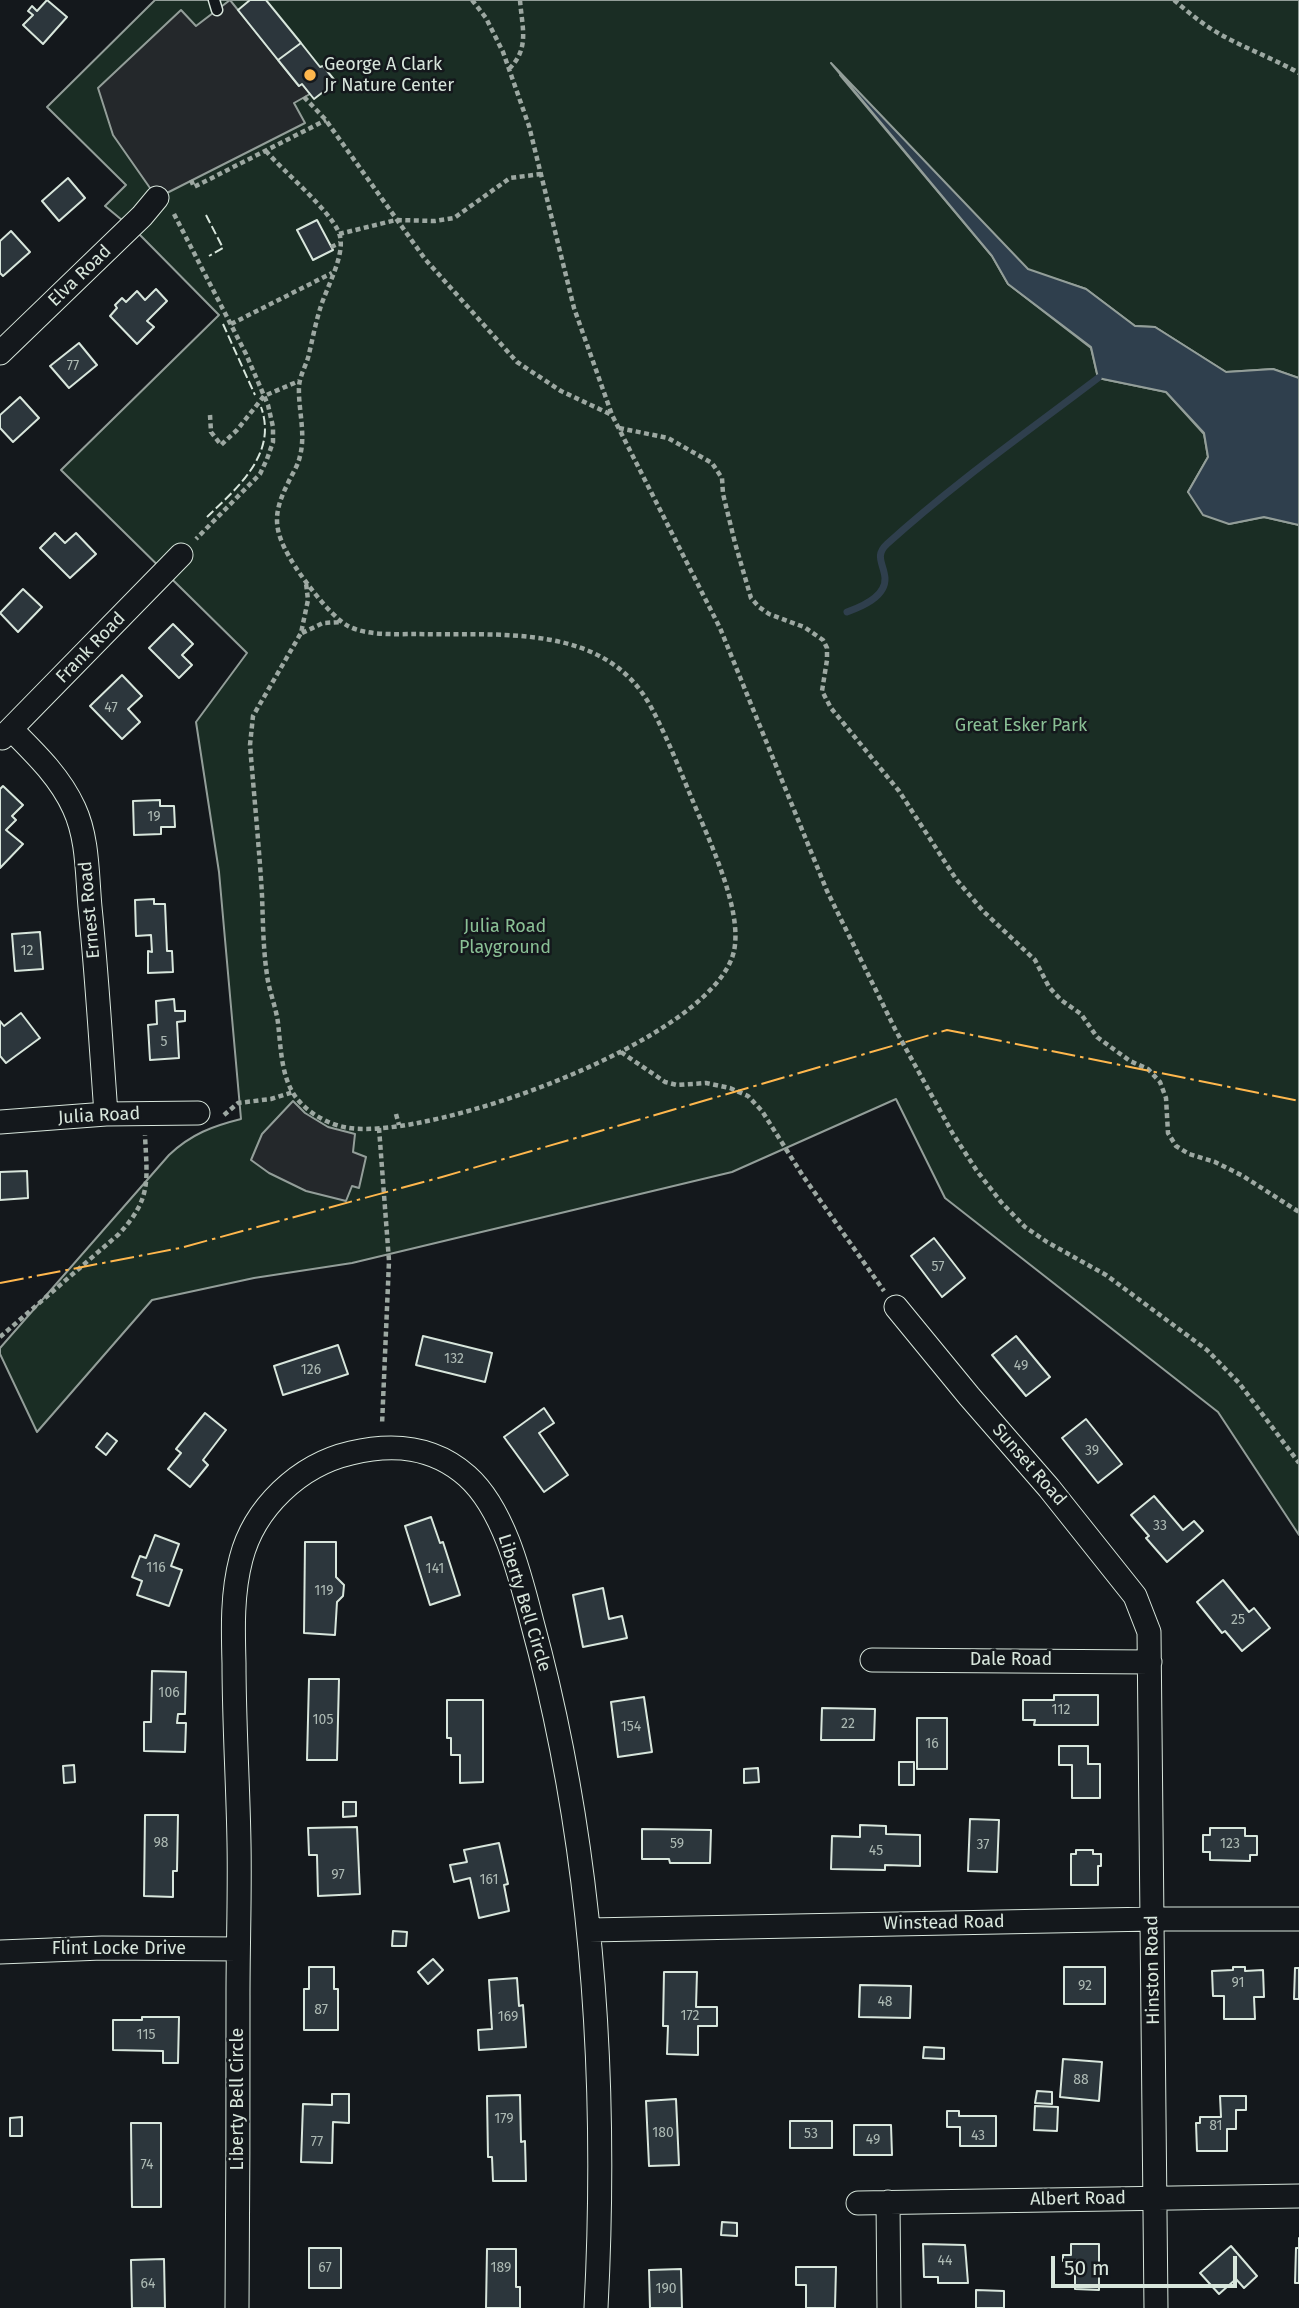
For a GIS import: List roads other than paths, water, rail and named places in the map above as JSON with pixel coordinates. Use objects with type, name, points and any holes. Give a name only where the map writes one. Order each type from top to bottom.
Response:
[{"type":"street","name":"Elva Road","points":[[0,353],[142,216],[163,202]]},
{"type":"street","name":"Frank Road","points":[[6,734],[181,555]]},
{"type":"street","name":"Ernest Road","points":[[6,734],[43,760],[74,809],[84,839],[97,975],[106,1114]]},
{"type":"street","name":"Julia Road","points":[[0,1122],[106,1114],[198,1113]]},
{"type":"street","name":"Sunset Road","points":[[896,1307],[1049,1488],[1135,1595],[1149,1632]]},
{"type":"street","name":"Liberty Bell Circle","points":[[236,2308],[239,1847],[233,1630],[236,1584],[241,1557],[252,1527],[285,1488],[314,1466],[347,1454],[381,1447],[418,1449],[445,1461],[469,1478],[491,1507],[509,1545],[554,1703],[589,1930],[597,2026],[601,2154],[596,2308]]},
{"type":"street","name":"Hinston Road","points":[[1149,1632],[1156,2308]]},
{"type":"street","name":"Dale Road","points":[[872,1660],[1150,1662]]},
{"type":"street","name":"Winstead Road","points":[[589,1930],[1153,1919],[1299,1919]]},
{"type":"street","name":"Flint Locke Drive","points":[[0,1952],[102,1948],[238,1949]]},
{"type":"street","name":"Albert Road","points":[[858,2203],[1299,2196]]},
{"type":"street","points":[[888,2202],[889,2308]]},
{"type":"water","points":[[831,63],[1028,269],[1086,289],[1135,326],[1155,327],[1226,372],[1273,369],[1299,378],[1299,525],[1264,517],[1229,524],[1203,515],[1188,492],[1208,457],[1204,433],[1166,392],[1098,378],[1091,347],[1008,284],[992,256]]},
{"type":"waterway","points":[[847,612],[872,600],[881,591],[885,578],[880,556],[887,544],[964,479],[1098,378]]},
{"type":"place","name":"George A Clark Jr Nature Center","points":[[310,75]]},
{"type":"park label","name":"Great Esker Park","points":[[1021,726]]},
{"type":"park label","name":"Julia Road Playground","points":[[505,937]]}]
